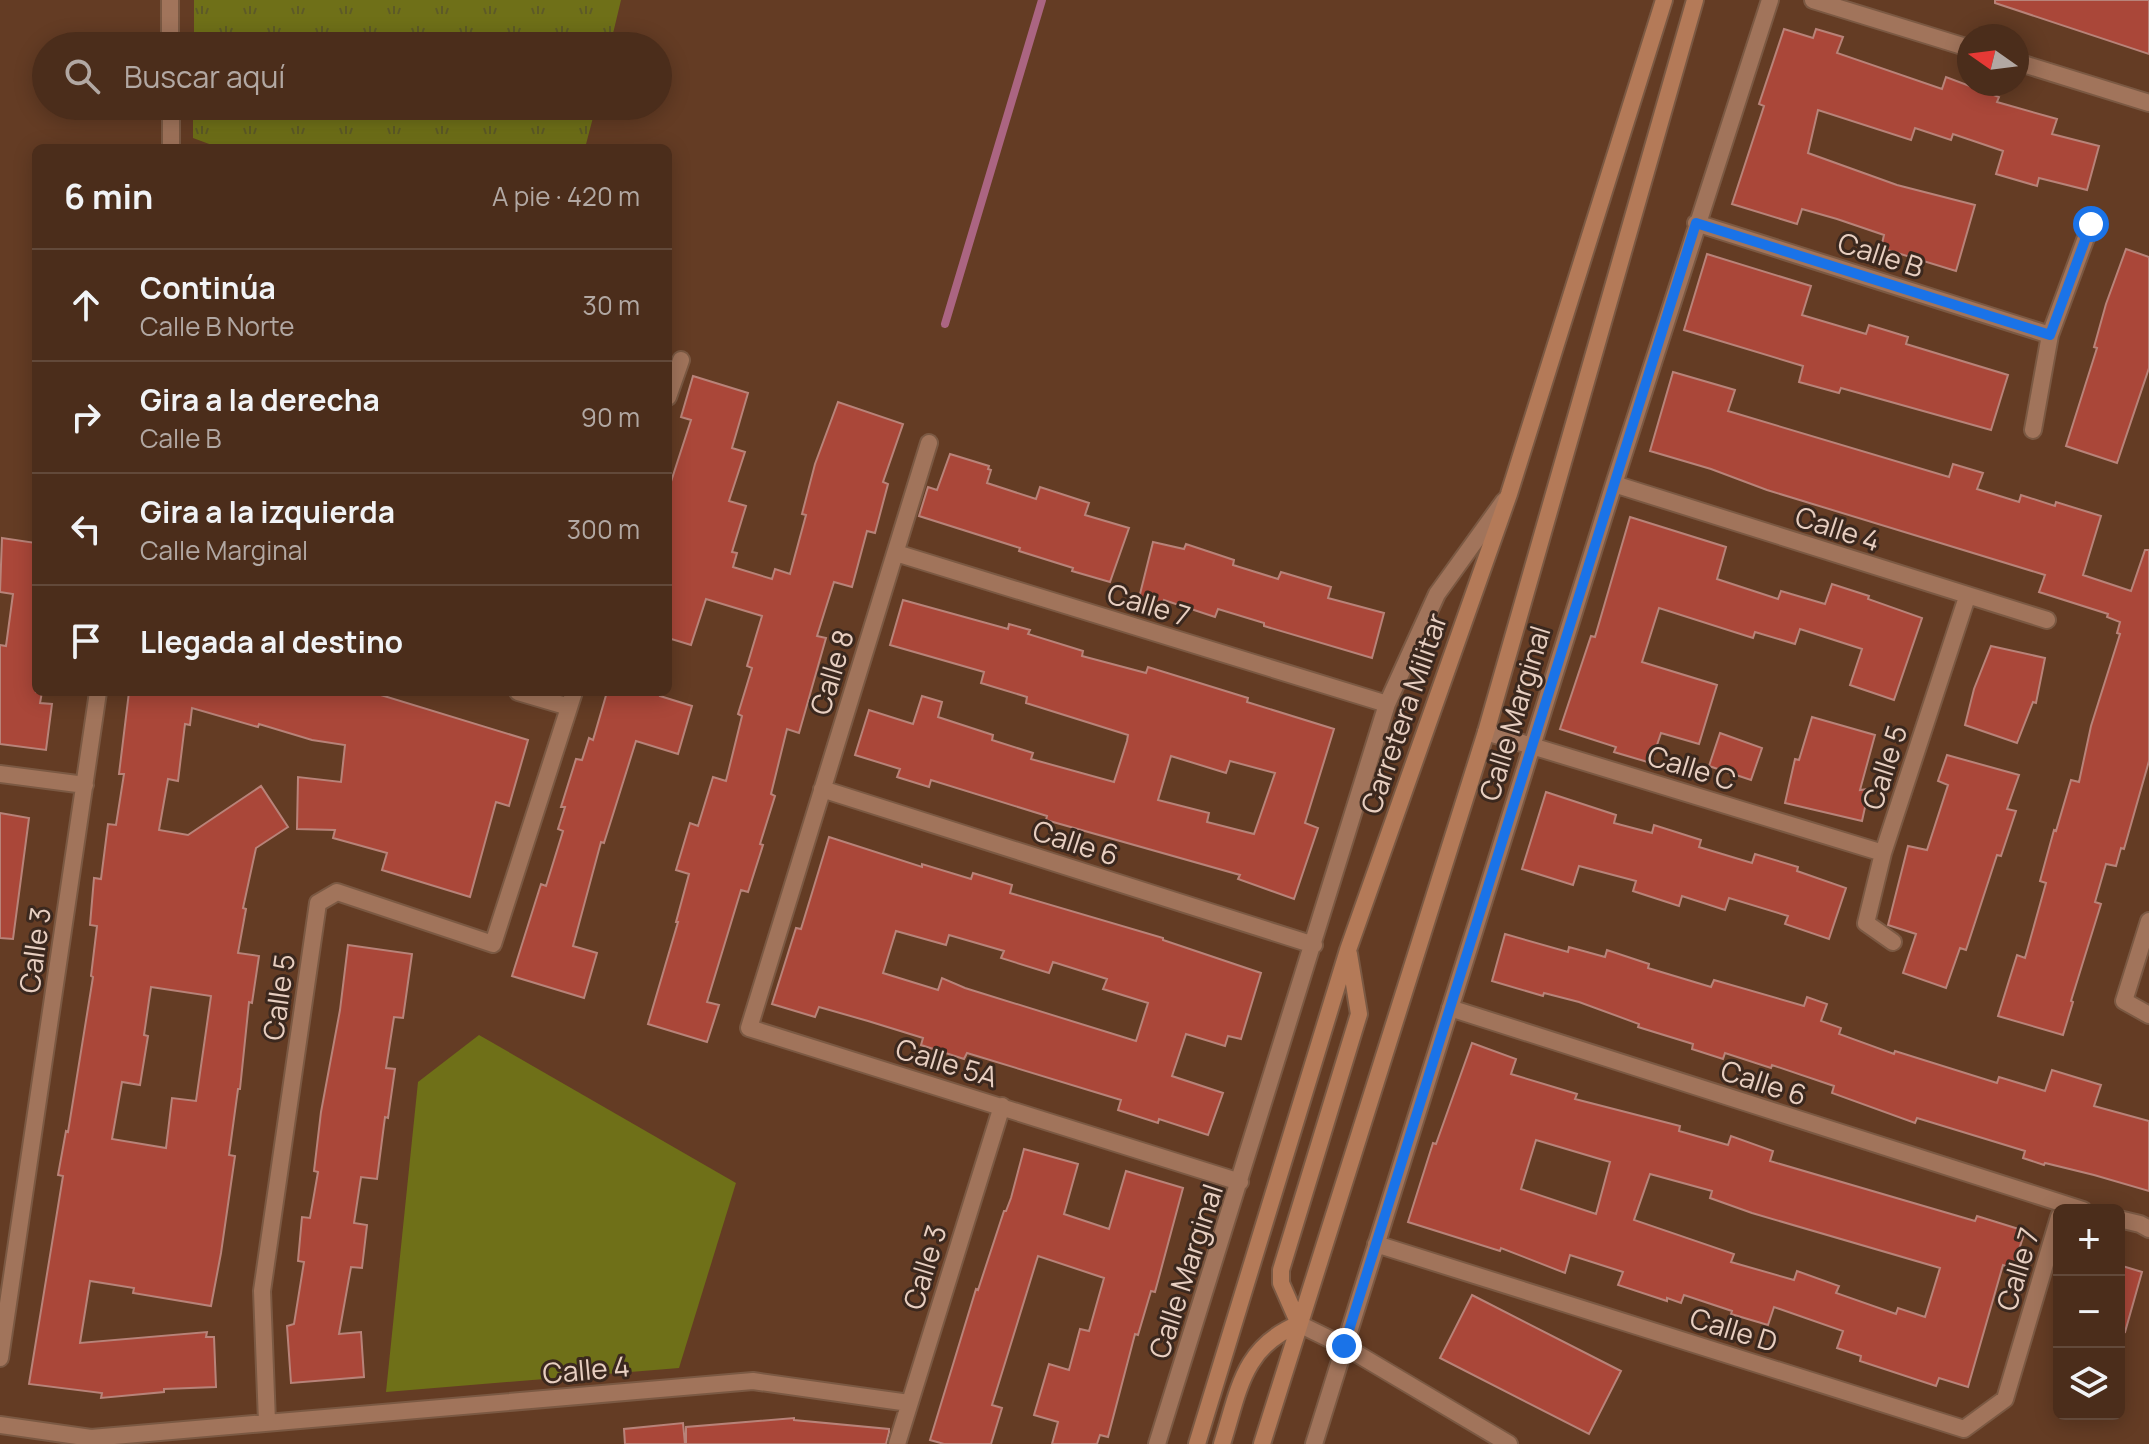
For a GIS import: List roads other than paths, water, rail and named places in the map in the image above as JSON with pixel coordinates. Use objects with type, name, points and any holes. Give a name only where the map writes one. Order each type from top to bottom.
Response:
[{"type":"main road","name":"Carretera Militar","points":[[1197,1444],[1348,950],[1509,494],[1664,0]]},
{"type":"main road","points":[[1262,1444],[1486,732],[1695,0]]},
{"type":"main road","points":[[1299,1324],[1281,1283],[1281,1270],[1359,1014],[1348,950]]},
{"type":"main road","points":[[1222,1444],[1248,1363],[1278,1333],[1299,1324]]},
{"type":"street","points":[[170,0],[170,32]]},
{"type":"street","name":"Calle Marginal","points":[[1314,1444],[1696,223],[1770,0]]},
{"type":"street","points":[[1813,0],[1957,44]]},
{"type":"street","points":[[2029,66],[2149,103]]},
{"type":"street","points":[[171,120],[171,144]]},
{"type":"street","name":"Calle B","points":[[1696,223],[2050,335]]},
{"type":"street","points":[[2033,430],[2050,335],[2091,224]]},
{"type":"street","points":[[672,386],[681,360]]},
{"type":"street","name":"Calle 8","points":[[784,916],[929,443]]},
{"type":"street","name":"Calle 4","points":[[1614,484],[2047,620]]},
{"type":"street","name":"Calle Marginal","points":[[1157,1444],[1387,704],[1437,594],[1509,494]]},
{"type":"street","name":"Calle 7","points":[[896,553],[1387,704]]},
{"type":"street","name":"Calle 5","points":[[1893,942],[1866,923],[1883,853],[1967,597]]},
{"type":"street","name":"Calle 3","points":[[0,1358],[97,696]]},
{"type":"street","points":[[545,696],[572,700]]},
{"type":"street","name":"Calle 5","points":[[267,1422],[262,1291],[318,903],[337,892],[493,944],[572,700]]},
{"type":"street","name":"Calle C","points":[[1486,732],[1883,853]]},
{"type":"street","points":[[0,774],[85,785]]},
{"type":"street","name":"Calle 6","points":[[822,789],[1314,945]]},
{"type":"street","name":"Calle 5A","points":[[784,916],[749,1028],[1240,1182]]},
{"type":"street","points":[[2149,921],[2124,1001],[2149,1015]]},
{"type":"street","name":"Calle 6","points":[[1450,1008],[2053,1208]]},
{"type":"street","name":"Calle 3","points":[[897,1444],[1002,1106]]},
{"type":"street","points":[[2125,1220],[2149,1229]]},
{"type":"street","name":"Calle 7","points":[[2024,1335],[2053,1238]]},
{"type":"street","name":"Calle D","points":[[1376,1244],[1964,1429],[2005,1399],[2024,1335]]},
{"type":"street","points":[[1299,1324],[1344,1346],[1509,1444]]},
{"type":"street","name":"Calle 4","points":[[0,1425],[91,1438],[753,1381],[909,1403]]},
{"type":"waterway","points":[[945,324],[1042,0]]}]
